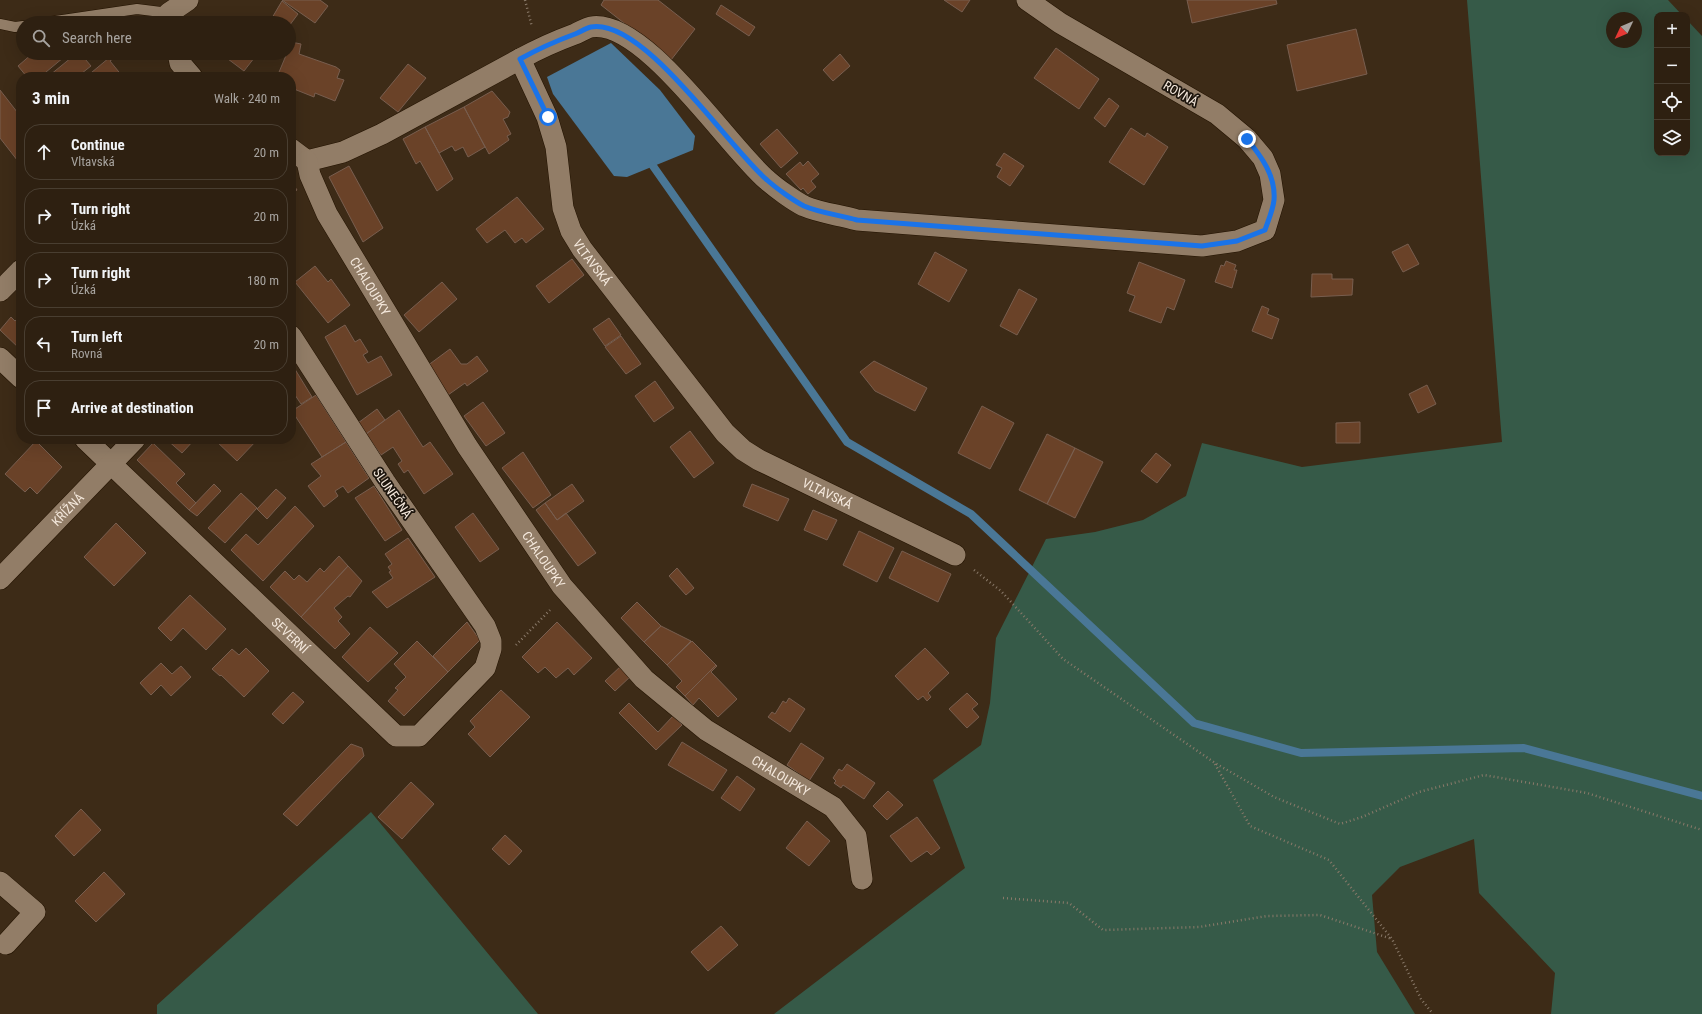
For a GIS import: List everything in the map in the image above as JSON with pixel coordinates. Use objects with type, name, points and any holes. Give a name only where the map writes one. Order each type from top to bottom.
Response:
[{"type":"street","points":[[172,16],[188,0]]},
{"type":"street","name":"ROVNÁ","points":[[520,59],[548,44],[592,27],[610,28],[623,34],[629,37],[659,62],[695,99],[745,159],[768,180],[804,206],[857,220],[1202,246],[1237,241],[1265,230],[1274,200],[1270,174],[1263,158],[1247,139],[1217,114],[1060,23],[1027,0]]},
{"type":"street","points":[[299,155],[343,152],[382,134],[520,59]]},
{"type":"street","name":"VLTAVSKÁ","points":[[520,59],[548,117],[556,147],[563,208],[570,231],[582,249],[725,433],[743,450],[759,460],[955,555]]},
{"type":"street","name":"CHALOUPKY","points":[[299,155],[310,175],[327,214],[467,446],[562,586],[644,678],[706,730],[833,807],[856,836],[862,879]]},
{"type":"street","points":[[0,291],[16,275]]},
{"type":"street","name":"SLUNEČNÁ","points":[[296,344],[385,482],[485,626],[492,641],[488,659]]},
{"type":"street","points":[[0,358],[16,373]]},
{"type":"street","name":"SEVERNÍ","points":[[91,444],[396,736],[419,736],[488,659]]},
{"type":"street","name":"KŘÍŽNÁ","points":[[0,579],[130,444]]},
{"type":"street","points":[[0,882],[35,912],[6,944]]},
{"type":"lane","points":[[90,16],[137,9],[163,16]]},
{"type":"lane","points":[[0,24],[16,27]]},
{"type":"path","points":[[955,555],[1001,591],[1063,659],[1215,763],[1274,797],[1340,824],[1362,817],[1419,792],[1484,775],[1587,793],[1702,830]]},
{"type":"path","points":[[488,659],[502,660],[550,610],[548,594],[562,586]]},
{"type":"path","points":[[1215,763],[1250,826],[1329,860],[1392,939],[1421,999],[1433,1014]]},
{"type":"path","points":[[1003,898],[1069,903],[1103,930],[1199,927],[1267,916],[1320,915],[1392,939]]},
{"type":"green space","points":[[1467,0],[1668,0],[1679,12],[1654,12],[1654,156],[1690,156],[1690,23],[1702,36],[1702,1014],[1551,1014],[1555,973],[1479,893],[1474,839],[1400,867],[1372,895],[1377,952],[1415,1014],[774,1014],[965,868],[933,780],[981,745],[990,703],[996,638],[1046,539],[1095,532],[1143,520],[1186,496],[1202,443],[1302,467],[1502,442]]},
{"type":"green space","points":[[371,812],[538,1014],[157,1014],[157,1005]]},
{"type":"water","points":[[611,43],[660,90],[695,136],[693,150],[627,177],[614,176],[553,94],[547,77]]},
{"type":"building","points":[[282,0],[320,0],[328,6],[315,23]]},
{"type":"building","points":[[604,0],[658,0],[695,29],[671,60],[601,5]]},
{"type":"building","points":[[944,0],[970,0],[962,12]]},
{"type":"building","points":[[1187,0],[1276,0],[1277,4],[1192,23]]},
{"type":"building","points":[[282,1],[298,14],[296,17],[273,16]]},
{"type":"building","points":[[721,5],[755,27],[749,36],[716,14]]},
{"type":"building","points":[[1356,29],[1367,74],[1297,91],[1287,45]]},
{"type":"building","points":[[296,43],[301,44],[299,54],[336,67],[340,70],[337,78],[344,80],[335,101],[315,93],[314,97],[296,90],[296,72],[279,72],[284,60],[296,60]]},
{"type":"building","points":[[1056,48],[1099,79],[1079,109],[1034,78]]},
{"type":"building","points":[[840,54],[850,66],[833,81],[823,70]]},
{"type":"building","points":[[25,60],[61,60],[46,72],[23,72],[18,66]]},
{"type":"building","points":[[68,60],[86,60],[91,66],[83,72],[54,72]]},
{"type":"building","points":[[107,60],[111,60],[110,61],[119,72],[92,72]]},
{"type":"building","points":[[229,60],[253,60],[244,71]]},
{"type":"building","points":[[408,64],[426,78],[398,112],[380,98]]},
{"type":"building","points":[[0,90],[16,111],[16,159],[0,138]]},
{"type":"building","points":[[492,91],[510,112],[508,117],[503,119],[511,134],[507,136],[509,140],[489,154],[464,107]]},
{"type":"building","points":[[1109,98],[1119,106],[1105,127],[1094,118]]},
{"type":"building","points":[[464,107],[485,147],[468,157],[463,147],[455,151],[452,146],[439,153],[425,127]]},
{"type":"building","points":[[425,127],[453,179],[437,191],[420,161],[416,164],[403,139]]},
{"type":"building","points":[[1131,128],[1145,137],[1147,133],[1168,147],[1144,185],[1109,162]]},
{"type":"building","points":[[777,129],[798,153],[781,168],[760,144]]},
{"type":"building","points":[[1004,153],[1024,166],[1010,186],[997,177],[1002,168],[996,165]]},
{"type":"building","points":[[808,161],[819,174],[811,181],[816,187],[808,194],[803,188],[801,190],[786,174],[800,162],[803,166]]},
{"type":"building","points":[[349,166],[383,228],[363,242],[329,177]]},
{"type":"building","points":[[517,197],[544,229],[526,243],[522,238],[515,243],[505,230],[487,243],[476,229]]},
{"type":"building","points":[[1408,244],[1419,264],[1403,272],[1392,252]]},
{"type":"building","points":[[935,252],[967,270],[949,302],[918,284]]},
{"type":"building","points":[[572,259],[584,275],[549,303],[536,286]]},
{"type":"building","points":[[1226,261],[1236,265],[1234,270],[1237,270],[1232,288],[1215,282],[1221,265],[1224,266]]},
{"type":"building","points":[[1139,262],[1185,280],[1174,310],[1167,307],[1161,323],[1129,311],[1135,296],[1127,293]]},
{"type":"building","points":[[315,266],[328,282],[331,279],[350,305],[328,323],[296,283],[296,281]]},
{"type":"building","points":[[1312,274],[1332,274],[1332,279],[1353,279],[1352,295],[1311,297]]},
{"type":"building","points":[[442,282],[457,299],[419,332],[404,315]]},
{"type":"building","points":[[1019,289],[1037,299],[1017,335],[1000,326]]},
{"type":"building","points":[[1262,306],[1269,309],[1267,314],[1279,319],[1272,339],[1252,331]]},
{"type":"building","points":[[11,317],[15,321],[16,320],[16,345],[0,330]]},
{"type":"building","points":[[609,318],[621,335],[605,346],[593,329]]},
{"type":"building","points":[[345,325],[355,342],[360,339],[368,352],[363,355],[368,363],[381,356],[392,375],[357,395],[325,337]]},
{"type":"building","points":[[621,336],[641,364],[626,374],[605,347]]},
{"type":"building","points":[[450,349],[461,364],[467,364],[477,356],[488,371],[467,386],[465,383],[448,395],[427,366]]},
{"type":"building","points":[[874,361],[927,388],[915,411],[875,391],[860,372]]},
{"type":"building","points":[[296,371],[312,397],[301,404],[296,396]]},
{"type":"building","points":[[655,381],[674,408],[654,422],[635,396]]},
{"type":"building","points":[[1427,385],[1436,404],[1418,413],[1409,394]]},
{"type":"building","points":[[316,395],[346,442],[322,457],[296,417],[296,408]]},
{"type":"building","points":[[483,402],[505,433],[486,446],[464,416]]},
{"type":"building","points":[[982,406],[1014,423],[990,469],[958,453]]},
{"type":"building","points":[[377,409],[385,420],[366,434],[358,423]]},
{"type":"building","points":[[399,410],[423,447],[430,442],[453,474],[424,494],[408,470],[404,473],[398,464],[402,461],[393,447],[381,455],[366,434]]},
{"type":"building","points":[[1360,422],[1360,443],[1336,443],[1336,423]]},
{"type":"building","points":[[690,431],[714,463],[694,478],[670,447]]},
{"type":"building","points":[[1047,434],[1075,448],[1047,504],[1019,490]]},
{"type":"building","points":[[346,442],[369,478],[348,493],[343,486],[335,491],[338,496],[324,507],[308,486],[321,476],[311,464]]},
{"type":"building","points":[[33,444],[39,444],[62,467],[37,494],[30,487],[25,492],[5,474]]},
{"type":"building","points":[[152,444],[154,444],[185,474],[176,483],[196,503],[189,510],[137,460]]},
{"type":"building","points":[[172,444],[190,444],[182,453]]},
{"type":"building","points":[[219,444],[253,444],[237,461]]},
{"type":"building","points":[[1075,448],[1103,462],[1075,518],[1047,504]]},
{"type":"building","points":[[523,452],[551,495],[533,508],[502,468]]},
{"type":"building","points":[[1156,453],[1171,465],[1157,483],[1141,471]]},
{"type":"building","points":[[214,484],[221,491],[197,516],[189,510]]},
{"type":"building","points":[[572,484],[584,501],[557,520],[545,503]]},
{"type":"building","points":[[752,484],[789,499],[778,521],[743,506]]},
{"type":"building","points":[[374,486],[402,530],[385,541],[355,498]]},
{"type":"building","points":[[276,489],[286,498],[267,519],[257,509]]},
{"type":"building","points":[[241,493],[257,508],[225,543],[208,528]]},
{"type":"building","points":[[545,503],[557,520],[566,513],[596,553],[578,566],[536,510]]},
{"type":"building","points":[[295,506],[314,526],[263,581],[231,550],[246,534],[258,545]]},
{"type":"building","points":[[813,510],[837,520],[827,540],[804,530]]},
{"type":"building","points":[[473,513],[499,549],[480,562],[455,527]]},
{"type":"building","points":[[116,523],[146,553],[114,586],[84,557]]},
{"type":"building","points":[[859,531],[894,548],[877,582],[843,565]]},
{"type":"building","points":[[408,538],[435,577],[387,608],[372,592],[393,578],[388,567],[392,564],[385,554]]},
{"type":"building","points":[[902,551],[951,574],[938,602],[889,578]]},
{"type":"building","points":[[339,556],[348,566],[301,617],[270,587],[285,571],[294,580],[299,575],[307,582],[320,568],[324,572]]},
{"type":"building","points":[[348,566],[362,581],[350,597],[348,596],[334,608],[342,617],[338,621],[350,634],[335,649],[301,617]]},
{"type":"building","points":[[677,568],[694,588],[686,595],[669,576]]},
{"type":"building","points":[[190,595],[226,629],[206,650],[183,628],[171,641],[158,628]]},
{"type":"building","points":[[637,602],[661,626],[644,642],[621,618]]},
{"type":"building","points":[[467,622],[480,640],[448,672],[433,656]]},
{"type":"building","points":[[557,622],[592,658],[574,675],[568,668],[556,678],[545,667],[538,673],[522,657]]},
{"type":"building","points":[[661,626],[691,641],[667,665],[644,642]]},
{"type":"building","points":[[370,627],[398,653],[368,682],[342,657]]},
{"type":"building","points":[[417,641],[448,672],[404,716],[388,701],[398,690],[395,688],[406,677],[394,664]]},
{"type":"building","points":[[692,641],[716,665],[685,696],[676,687],[682,681],[667,665]]},
{"type":"building","points":[[246,648],[269,671],[244,697],[221,675],[220,676],[212,669],[232,649],[239,655]]},
{"type":"building","points":[[925,648],[949,673],[928,693],[931,697],[927,701],[923,696],[918,700],[895,676]]},
{"type":"building","points":[[161,663],[172,674],[181,666],[191,677],[171,696],[161,685],[151,695],[140,683]]},
{"type":"building","points":[[622,665],[632,675],[615,691],[605,681]]},
{"type":"building","points":[[716,665],[717,666],[711,672],[737,699],[718,717],[699,698],[693,705],[685,696]]},
{"type":"building","points":[[501,690],[530,717],[490,757],[468,734],[475,727],[470,721]]},
{"type":"building","points":[[293,692],[304,702],[283,724],[272,714]]},
{"type":"building","points":[[967,693],[978,704],[972,709],[979,717],[967,728],[949,709]]},
{"type":"building","points":[[789,698],[805,709],[790,732],[768,717],[772,712],[775,714],[783,701],[786,703]]},
{"type":"building","points":[[629,703],[658,732],[673,716],[682,725],[656,750],[619,713]]},
{"type":"building","points":[[682,742],[727,770],[713,791],[668,765]]},
{"type":"building","points":[[801,743],[824,758],[809,781],[787,765]]},
{"type":"building","points":[[351,744],[362,748],[364,756],[297,826],[283,814]]},
{"type":"building","points":[[847,764],[875,783],[864,799],[843,785],[841,788],[834,783],[836,781],[833,778],[839,769],[842,771]]},
{"type":"building","points":[[737,776],[755,789],[740,811],[721,798]]},
{"type":"building","points":[[411,782],[434,804],[402,839],[378,817]]},
{"type":"building","points":[[888,791],[903,805],[887,820],[873,806]]},
{"type":"building","points":[[81,809],[101,830],[74,856],[55,836]]},
{"type":"building","points":[[917,817],[940,848],[931,855],[927,851],[911,862],[890,836]]},
{"type":"building","points":[[807,821],[830,841],[809,866],[786,848]]},
{"type":"building","points":[[505,835],[522,851],[509,865],[492,849]]},
{"type":"building","points":[[104,872],[125,894],[96,922],[75,901]]},
{"type":"building","points":[[721,926],[738,945],[708,971],[691,952]]},
{"type":"waterway","points":[[653,166],[847,442],[971,514],[1194,723],[1301,753],[1524,748],[1702,796]]},
{"type":"route","points":[[548,117],[520,59],[548,44],[592,27],[610,28],[629,37],[659,62],[695,99],[745,159],[768,180],[804,206],[857,220],[1202,246],[1237,241],[1265,230],[1274,200],[1270,174],[1263,158],[1247,139]]}]
